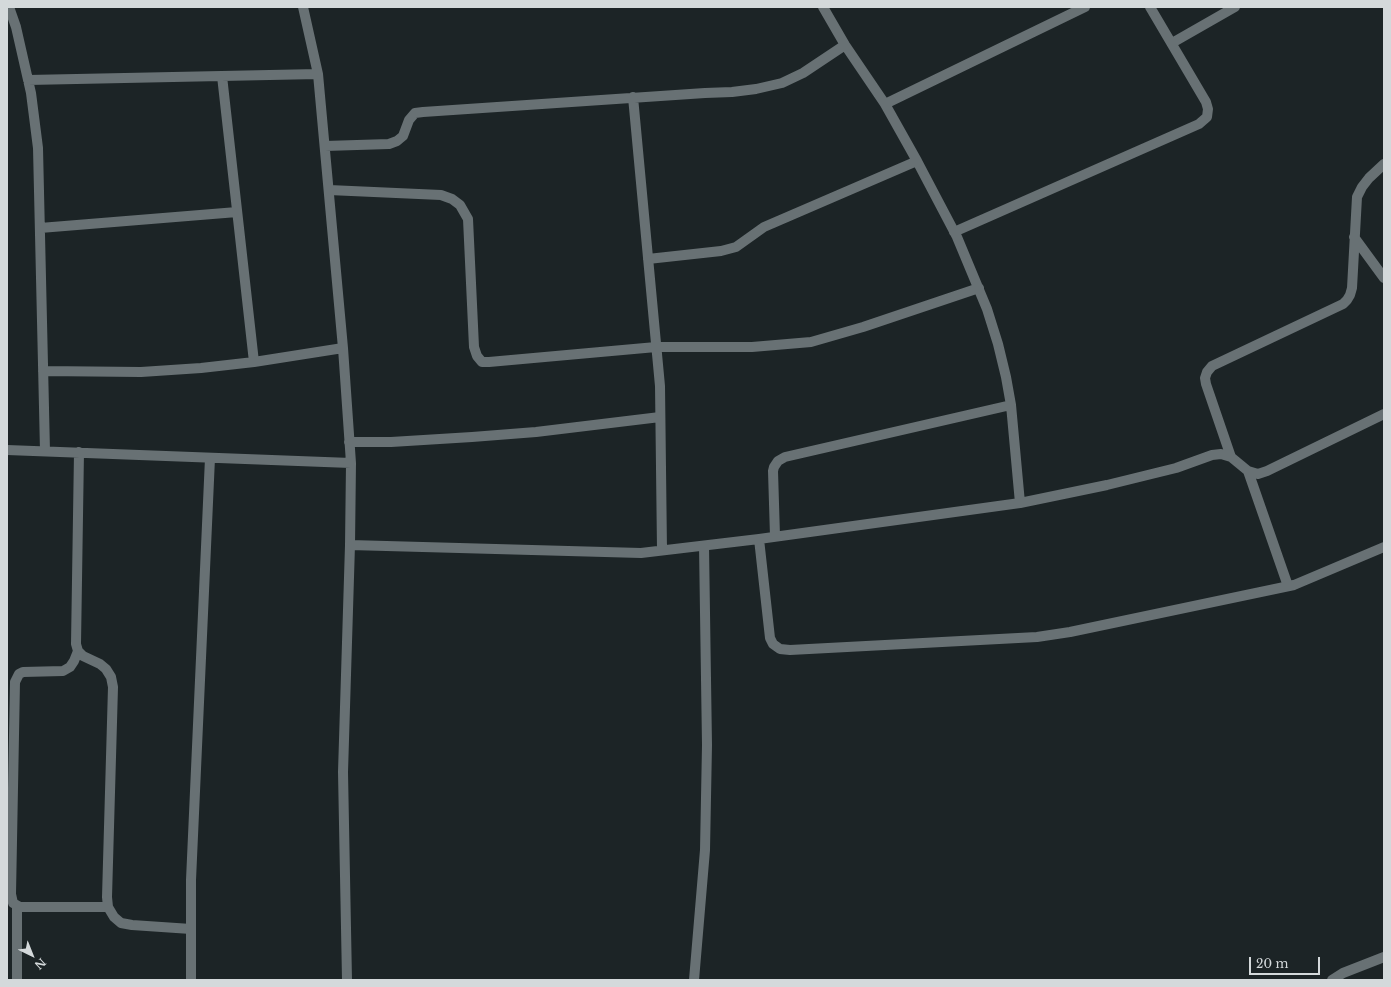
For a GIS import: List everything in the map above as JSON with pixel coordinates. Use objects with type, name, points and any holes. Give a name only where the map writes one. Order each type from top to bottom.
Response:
[{"type":"street","points":[[9,7],[16,27],[31,93],[38,148],[45,451]]},
{"type":"street","points":[[303,7],[318,74],[351,464],[343,772],[347,980]]},
{"type":"street","points":[[823,7],[885,104],[918,162],[954,232],[979,288],[998,344],[1006,377],[1011,405],[1020,503]]},
{"type":"street","points":[[885,104],[1085,7]]},
{"type":"street","points":[[954,232],[1200,124],[1207,117],[1208,109],[1206,102],[1150,7]]},
{"type":"street","points":[[1172,43],[1235,7]]},
{"type":"street","points":[[325,146],[389,144],[404,136],[409,120],[415,113],[732,92],[756,89],[782,83],[803,73],[846,45]]},
{"type":"street","points":[[28,80],[318,74]]},
{"type":"street","points":[[222,76],[254,362]]},
{"type":"street","points":[[633,98],[660,386],[662,550]]},
{"type":"street","points":[[648,259],[721,251],[736,247],[764,227],[918,162]]},
{"type":"street","points":[[1231,457],[1206,384],[1205,378],[1207,372],[1212,366],[1342,304],[1347,300],[1352,288],[1357,198],[1362,187],[1369,178],[1384,164]]},
{"type":"street","points":[[329,190],[441,195],[452,199],[460,205],[468,219],[474,347],[477,356],[482,362],[656,347],[752,347],[811,342],[863,327],[979,288]]},
{"type":"street","points":[[40,228],[237,212]]},
{"type":"street","points":[[1354,237],[1384,278]]},
{"type":"street","points":[[43,371],[141,372],[201,368],[254,362],[342,348]]},
{"type":"street","points":[[775,536],[773,471],[778,461],[785,457],[1011,405]]},
{"type":"street","points":[[350,545],[641,553],[760,539],[1020,503],[1107,486],[1176,468],[1212,455],[1222,454],[1231,457],[1248,471],[1258,474],[1384,414]]},
{"type":"street","points":[[349,442],[391,442],[480,437],[536,432],[660,417]]},
{"type":"street","points":[[7,450],[351,464]]},
{"type":"street","points":[[79,452],[76,644],[78,651],[83,656],[100,664],[106,669],[111,677],[113,687],[107,897],[108,907],[114,917],[121,923],[191,929]]},
{"type":"street","points":[[191,980],[192,865],[210,458]]},
{"type":"street","points":[[1248,471],[1288,586]]},
{"type":"street","points":[[760,539],[770,638],[773,644],[780,649],[790,650],[1037,637],[1070,632],[1294,585],[1384,547]]},
{"type":"street","points":[[694,980],[705,850],[707,745],[704,546]]},
{"type":"street","points":[[17,980],[17,906],[14,903],[11,894],[15,682],[19,674],[23,672],[63,671],[70,667],[78,651]]},
{"type":"street","points":[[17,906],[108,907]]},
{"type":"street","points":[[1332,980],[1343,973],[1384,957]]}]
